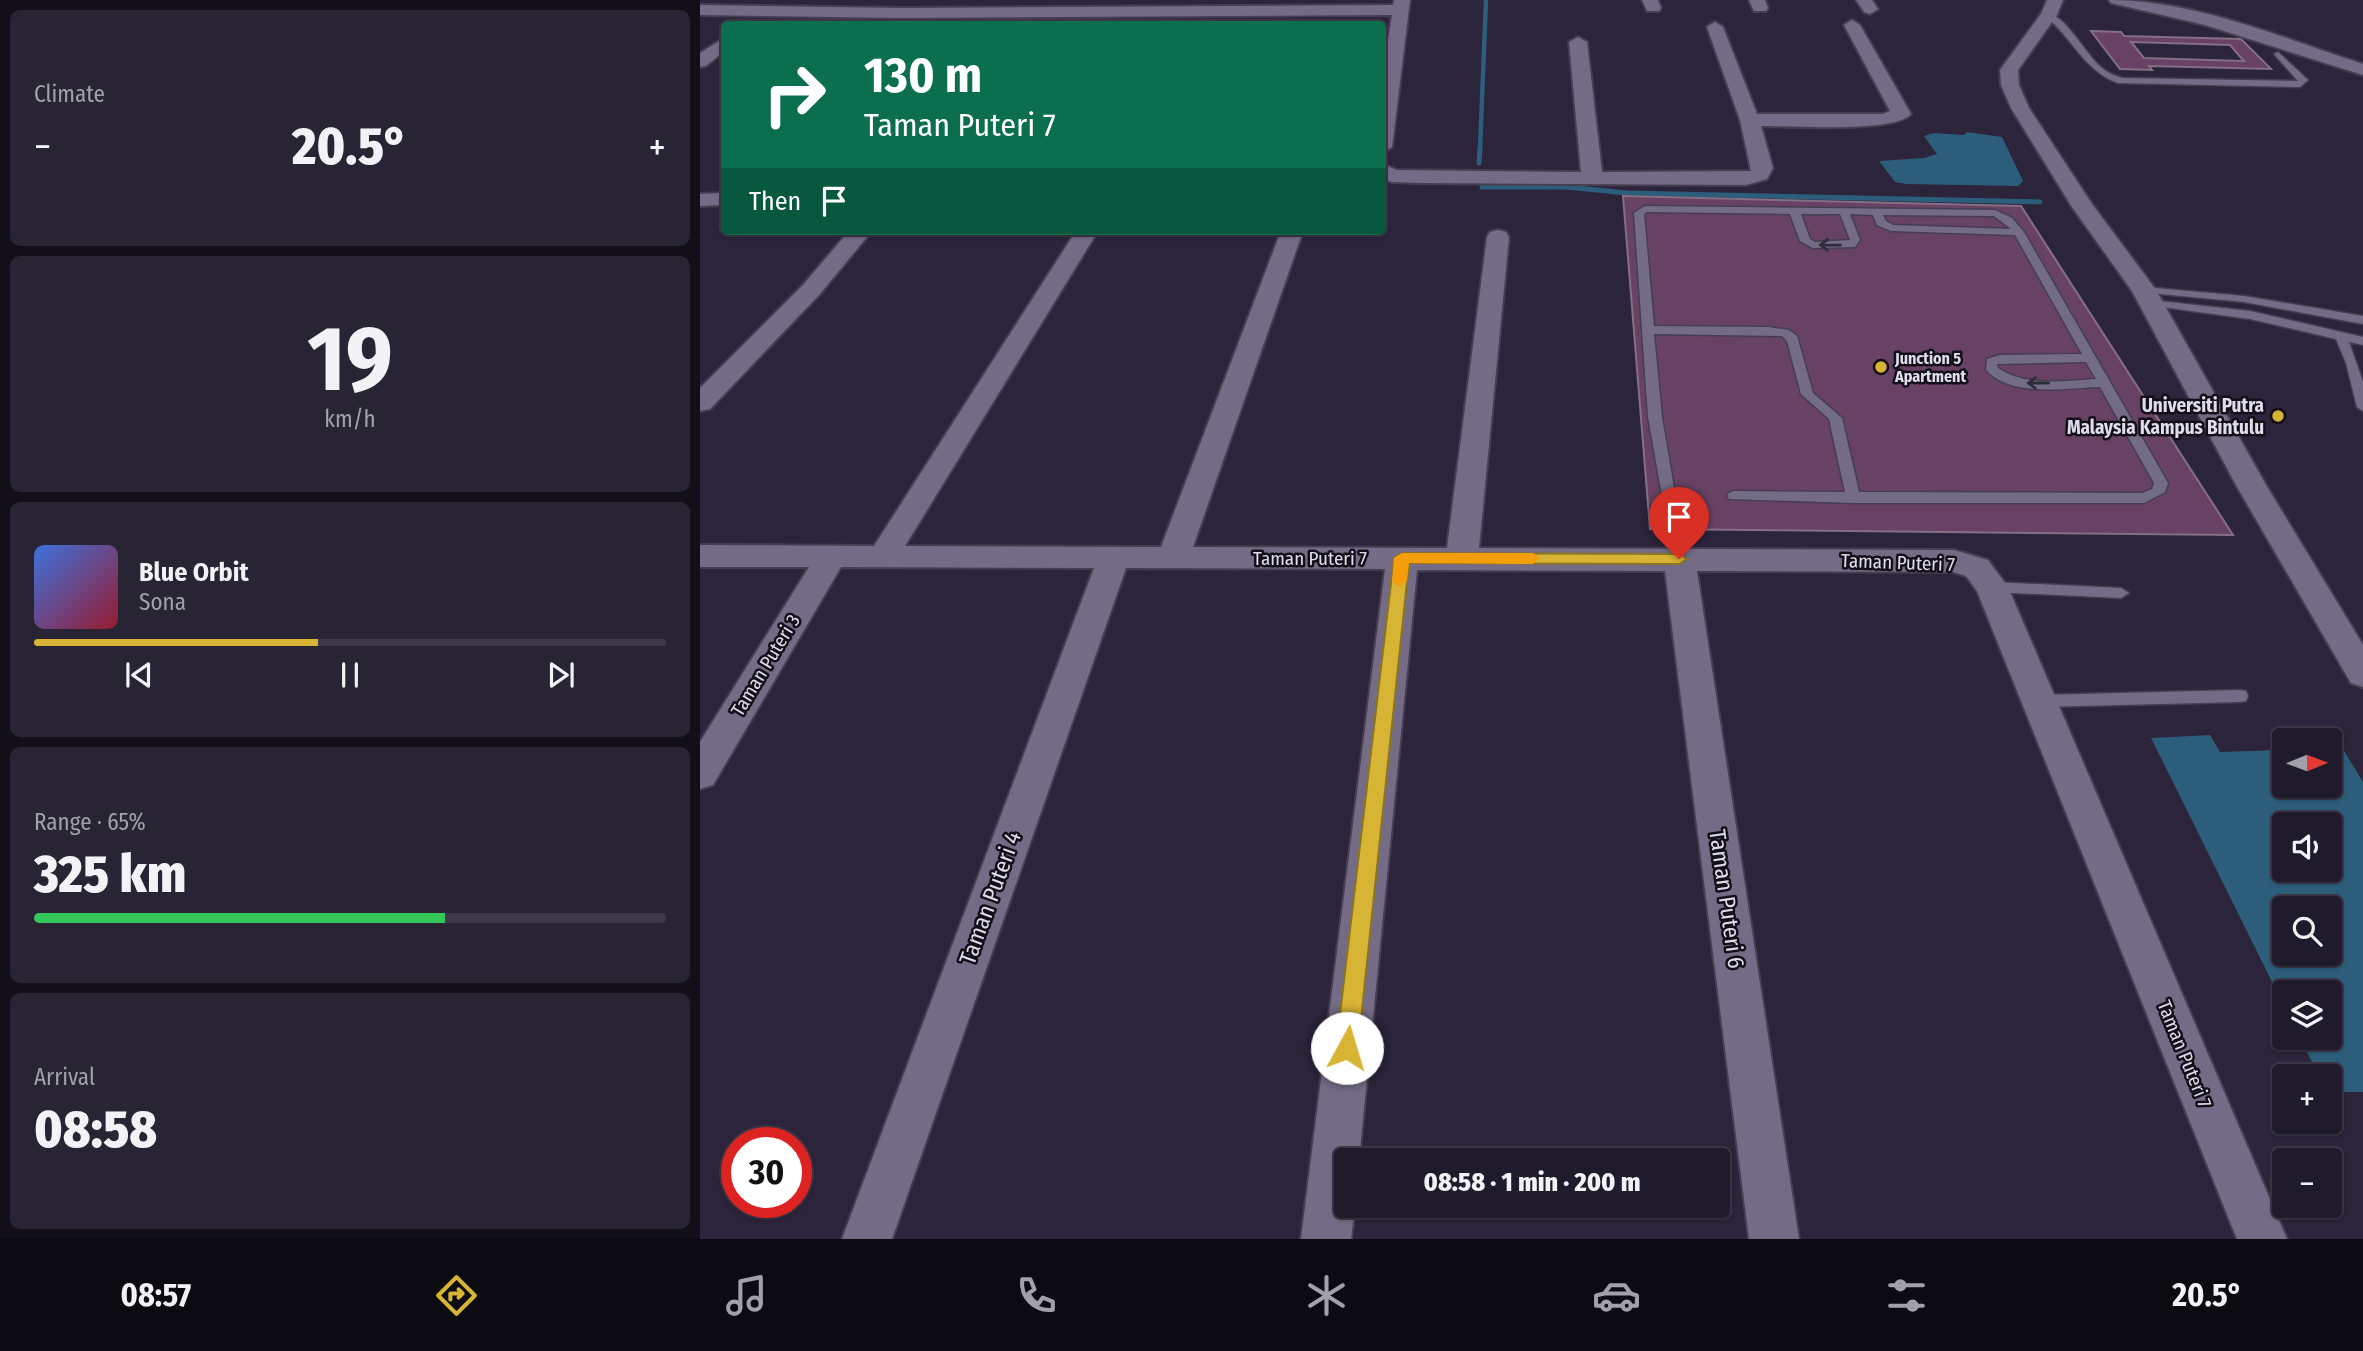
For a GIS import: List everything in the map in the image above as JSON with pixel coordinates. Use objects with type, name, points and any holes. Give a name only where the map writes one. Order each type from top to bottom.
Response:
[{"type":"street","points":[[2117,0],[2210,21],[2363,70]]},
{"type":"street","points":[[700,10],[896,19],[1032,19],[1116,6],[1258,12],[1401,5],[1386,118]]},
{"type":"street","points":[[2052,7],[2009,70],[2010,85],[2020,108],[2083,207],[2148,296],[2251,485],[2363,674]]},
{"type":"street","points":[[753,21],[764,13]]},
{"type":"street","points":[[1750,120],[1885,120],[1901,114],[1852,25]]},
{"type":"street","points":[[1386,172],[1392,176],[1422,177],[1746,179],[1760,175],[1763,168],[1750,120],[1716,27]]},
{"type":"street","points":[[1578,42],[1592,176]]},
{"type":"street","points":[[700,62],[721,45]]},
{"type":"street","points":[[700,403],[811,290],[858,235]]},
{"type":"street","points":[[883,557],[1084,235]]},
{"type":"street","points":[[1173,558],[1291,235]]},
{"type":"street","points":[[1462,558],[1498,237]]},
{"type":"street","name":"Taman Puteri 7","points":[[700,556],[1954,561],[1977,568],[1992,587],[2262,1239]]},
{"type":"street","name":"Taman Puteri 3","points":[[700,774],[831,557]]},
{"type":"street","name":"Taman Puteri 4","points":[[867,1239],[1114,558]]},
{"type":"street","points":[[1326,1239],[1402,558]]},
{"type":"street","name":"Taman Puteri 6","points":[[1679,559],[1774,1239]]},
{"type":"lane","points":[[2052,7],[2100,74],[2121,81],[2300,84],[2304,80],[2278,54]]},
{"type":"lane","points":[[1679,559],[1655,417],[1639,213],[1655,207],[1995,213],[2011,221],[2020,232],[2161,483],[2158,492],[2144,498],[1734,496]]},
{"type":"lane","points":[[1794,210],[1805,241],[1826,246],[1851,245],[1855,240],[1844,211]]},
{"type":"lane","points":[[1877,212],[1881,223],[1891,228],[2020,232]]},
{"type":"lane","points":[[2148,296],[2244,299],[2363,320]]},
{"type":"lane","points":[[2148,296],[2250,315],[2363,341]]},
{"type":"lane","points":[[1647,330],[1769,331],[1785,333],[1793,339],[1807,394],[1835,418],[1853,498]]},
{"type":"lane","points":[[2341,337],[2357,364],[2362,399]]},
{"type":"lane","points":[[2092,358],[2000,359],[1991,362],[1992,370],[1999,377],[2019,382],[2106,383]]},
{"type":"lane","points":[[1992,587],[2121,593]]},
{"type":"lane","points":[[2040,701],[2240,696]]},
{"type":"water","points":[[1967,132],[2002,137],[2023,181],[2018,186],[1906,184],[1895,182],[1879,161],[1924,158],[1937,154],[1924,136],[1934,133],[1964,135]]},
{"type":"water","points":[[2210,735],[2220,752],[2272,750],[2272,798],[2342,798],[2342,748],[2363,782],[2363,1092],[2342,1092],[2342,1064],[2313,1064],[2306,1050],[2342,1050],[2342,980],[2272,982],[2151,738]]},
{"type":"building","points":[[2091,31],[2121,32],[2124,36],[2241,39],[2271,69],[2149,66],[2152,70],[2120,69]],"holes":[[[2131,42],[2230,45],[2244,61],[2144,58]]]},
{"type":"building","name":"Junction 5 Apartment","points":[[1623,196],[2021,206],[2233,535],[1650,529]]},
{"type":"waterway","points":[[1480,149],[1486,0]]},
{"type":"waterway","points":[[1479,163],[1480,147]]},
{"type":"waterway","points":[[1482,187],[1566,187],[1627,193],[2040,202]]},
{"type":"slow traffic","points":[[1399,581],[1402,558],[1533,559]]},
{"type":"place","name":"Junction 5 Apartment","points":[[1881,367]]},
{"type":"place","name":"Universiti Putra Malaysia Kampus Bintulu","points":[[2278,416]]},
{"type":"route","points":[[1347,1048],[1402,558],[1679,559]]}]
